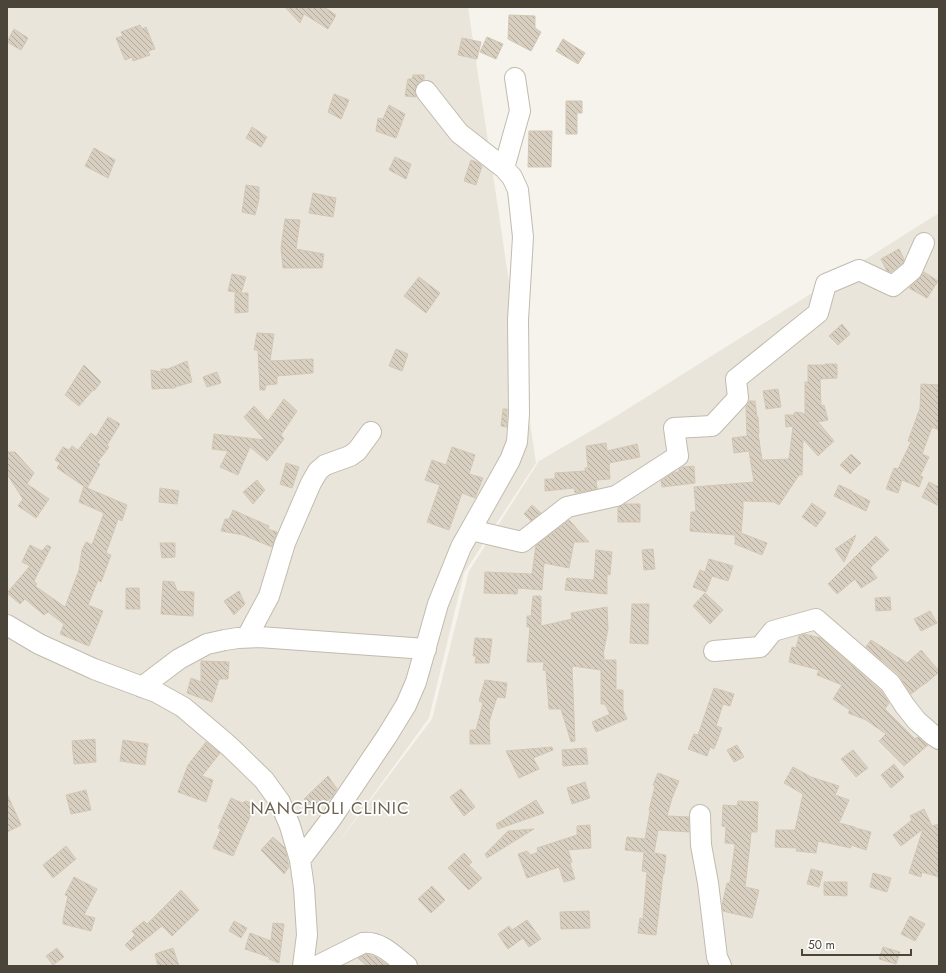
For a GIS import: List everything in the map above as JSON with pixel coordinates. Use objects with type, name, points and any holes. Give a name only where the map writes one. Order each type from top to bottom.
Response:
[{"type":"street","points":[[504,168],[520,111],[515,78]]},
{"type":"street","points":[[300,860],[331,819],[406,706],[416,682],[438,604],[462,547],[510,460],[517,442],[519,414],[518,320],[523,237],[518,190],[512,177],[504,168],[459,133],[426,91]]},
{"type":"street","points":[[471,530],[522,542],[567,507],[616,496],[678,456],[674,428],[712,426],[738,398],[736,379],[818,313],[826,284],[859,270],[893,286],[912,270],[924,243]]},
{"type":"street","points":[[247,637],[269,596],[285,543],[318,470],[325,465],[350,456],[357,450],[371,432]]},
{"type":"street","points":[[714,651],[760,647],[773,631],[816,619],[890,683],[917,722],[939,739]]},
{"type":"street","points":[[7,625],[39,644],[94,668],[156,692],[184,707],[229,746],[264,780],[280,802],[290,826],[300,860],[304,888],[307,936],[303,966]]},
{"type":"street","points":[[142,686],[179,659],[207,644],[247,637],[426,649]]},
{"type":"street","points":[[700,815],[701,845],[708,883],[717,957],[721,966]]},
{"type":"street","points":[[317,966],[364,943],[370,942],[383,947],[407,966]]},
{"type":"shaded area","points":[[7,7],[468,7],[536,463],[464,573],[429,718],[332,851],[432,719],[469,571],[539,461],[618,415],[939,213],[939,966],[7,966]]},
{"type":"building","points":[[285,7],[324,7],[336,15],[328,29],[304,14],[300,23]]},
{"type":"building","points":[[509,15],[535,16],[535,28],[541,32],[531,51],[508,39]]},
{"type":"building","points":[[140,25],[142,29],[146,27],[155,49],[148,51],[150,55],[133,61],[132,57],[125,60],[116,38],[123,36],[121,32]]},
{"type":"building","points":[[14,29],[28,38],[21,50],[7,42]]},
{"type":"building","points":[[487,37],[503,44],[496,59],[480,52]]},
{"type":"building","points":[[462,38],[481,42],[477,59],[458,55]]},
{"type":"building","points":[[563,39],[585,53],[578,64],[556,51]]},
{"type":"building","points":[[413,75],[424,75],[424,80],[419,82],[416,86],[416,97],[405,96],[408,79],[412,79]]},
{"type":"building","points":[[334,94],[349,100],[341,119],[328,112]]},
{"type":"building","points":[[566,101],[582,101],[582,113],[577,113],[577,134],[566,134]]},
{"type":"building","points":[[389,105],[405,114],[396,138],[376,131],[378,118],[383,119]]},
{"type":"building","points":[[252,127],[267,137],[261,147],[246,138]]},
{"type":"building","points":[[529,131],[552,131],[551,167],[528,167]]},
{"type":"building","points":[[94,148],[115,160],[108,178],[85,166]]},
{"type":"building","points":[[395,157],[411,164],[406,179],[389,170]]},
{"type":"building","points":[[471,160],[482,166],[476,185],[464,181]]},
{"type":"building","points":[[246,185],[259,187],[259,199],[255,215],[242,212]]},
{"type":"building","points":[[313,193],[336,198],[333,217],[309,213]]},
{"type":"building","points":[[285,219],[300,220],[296,249],[324,254],[322,268],[283,268],[281,248]]},
{"type":"building","points":[[899,249],[904,259],[903,263],[891,272],[887,271],[881,259]]},
{"type":"building","points":[[924,272],[938,281],[927,298],[909,288]]},
{"type":"building","points":[[232,274],[246,277],[241,293],[228,291]]},
{"type":"building","points":[[419,277],[440,293],[426,313],[404,296]]},
{"type":"building","points":[[235,293],[248,293],[248,312],[235,313]]},
{"type":"building","points":[[842,324],[850,334],[838,345],[829,336]]},
{"type":"building","points":[[257,333],[274,334],[270,361],[313,359],[313,373],[277,376],[277,384],[266,385],[265,390],[260,390],[258,350],[254,350]]},
{"type":"building","points":[[396,349],[408,354],[402,371],[389,366]]},
{"type":"building","points":[[187,361],[192,382],[175,388],[152,389],[151,370],[161,372],[161,369],[168,369]]},
{"type":"building","points":[[837,364],[837,378],[820,379],[821,406],[824,405],[828,420],[818,422],[834,441],[818,456],[803,439],[802,475],[799,475],[779,505],[774,502],[743,501],[741,533],[767,543],[762,555],[735,544],[735,535],[690,531],[691,512],[696,512],[694,487],[754,482],[749,451],[734,453],[732,438],[747,436],[746,407],[749,401],[755,401],[762,460],[789,459],[793,426],[786,427],[785,415],[794,415],[795,412],[805,414],[805,382],[808,382],[808,365]]},
{"type":"building","points":[[84,365],[101,382],[79,406],[65,395]]},
{"type":"building","points":[[217,372],[221,383],[207,387],[203,377]]},
{"type":"building","points":[[921,384],[939,385],[939,430],[932,427],[922,454],[929,457],[920,476],[923,477],[919,487],[902,480],[898,493],[886,489],[894,468],[898,469],[911,442],[908,441],[920,408]]},
{"type":"building","points":[[778,389],[781,407],[766,409],[763,391]]},
{"type":"building","points":[[284,399],[297,411],[281,435],[284,439],[267,461],[250,447],[238,475],[220,467],[228,451],[212,449],[214,434],[265,440],[244,417],[254,406],[268,421]]},
{"type":"building","points":[[503,409],[507,409],[507,427],[501,426]]},
{"type":"building","points":[[108,417],[120,424],[107,445],[109,447],[97,463],[100,464],[87,488],[127,505],[122,521],[118,519],[106,553],[111,555],[101,582],[98,580],[88,605],[103,611],[89,646],[60,634],[64,624],[48,612],[44,615],[25,599],[20,604],[7,593],[30,566],[22,562],[30,545],[42,551],[47,545],[51,547],[34,581],[37,584],[35,586],[65,607],[79,570],[82,550],[86,542],[92,545],[104,513],[79,502],[84,486],[57,468],[60,463],[55,460],[63,447],[69,450],[72,446],[78,450],[91,433],[96,437]]},
{"type":"building","points":[[606,443],[607,451],[637,444],[640,457],[609,463],[610,479],[596,480],[597,489],[575,493],[574,488],[545,491],[545,479],[555,479],[555,473],[585,471],[585,468],[588,468],[586,446]]},
{"type":"building","points":[[452,447],[475,455],[469,474],[483,478],[475,498],[462,493],[449,530],[427,522],[440,485],[425,480],[432,460],[446,465]]},
{"type":"building","points":[[7,452],[15,452],[34,473],[27,484],[49,499],[36,518],[18,506],[23,499],[7,474]]},
{"type":"building","points":[[851,454],[861,463],[850,474],[840,465]]},
{"type":"building","points":[[286,463],[299,467],[292,488],[280,484]]},
{"type":"building","points":[[694,466],[695,483],[662,487],[661,481],[674,472],[679,472],[679,469],[683,467]]},
{"type":"building","points":[[257,480],[265,490],[253,504],[243,492]]},
{"type":"building","points":[[929,482],[939,487],[939,506],[922,497]]},
{"type":"building","points":[[839,485],[870,501],[866,511],[834,496]]},
{"type":"building","points":[[160,488],[179,491],[177,504],[159,502]]},
{"type":"building","points":[[812,503],[826,513],[816,527],[802,517]]},
{"type":"building","points":[[624,504],[640,504],[640,522],[618,522],[618,507]]},
{"type":"building","points":[[532,505],[541,513],[531,521],[524,514]]},
{"type":"building","points":[[233,510],[269,526],[268,529],[277,532],[272,547],[243,535],[221,531],[225,519],[229,519]]},
{"type":"building","points":[[569,520],[589,542],[574,542],[569,568],[544,563],[542,590],[518,588],[517,594],[484,593],[485,572],[532,574],[536,545]]},
{"type":"building","points":[[856,535],[844,562],[835,549]]},
{"type":"building","points":[[876,536],[889,550],[870,568],[877,578],[861,588],[855,579],[837,594],[828,584]]},
{"type":"building","points":[[160,543],[175,543],[175,557],[162,558]]},
{"type":"building","points":[[653,549],[655,569],[644,570],[642,550]]},
{"type":"building","points":[[596,550],[612,552],[610,575],[607,574],[607,594],[565,590],[567,578],[594,580]]},
{"type":"building","points":[[709,559],[733,566],[728,581],[712,576],[706,592],[693,587],[700,570],[705,572]]},
{"type":"building","points":[[163,581],[174,582],[177,591],[194,592],[193,616],[161,614]]},
{"type":"building","points":[[126,588],[139,588],[140,609],[126,609]]},
{"type":"building","points":[[239,591],[245,604],[234,615],[224,601]]},
{"type":"building","points":[[705,593],[723,610],[710,624],[693,606]]},
{"type":"building","points":[[533,596],[541,596],[541,626],[572,619],[571,613],[607,607],[608,629],[603,655],[604,660],[616,660],[616,690],[623,690],[623,710],[627,719],[596,732],[592,722],[610,714],[605,704],[601,704],[601,670],[572,666],[575,741],[571,742],[561,709],[549,709],[546,671],[543,670],[544,662],[527,662],[530,627],[527,627],[527,616],[531,616]]},
{"type":"building","points":[[890,597],[891,610],[876,611],[875,598]]},
{"type":"building","points":[[632,604],[649,604],[648,644],[630,643]]},
{"type":"building","points":[[930,611],[937,623],[921,631],[914,619]]},
{"type":"building","points":[[804,634],[821,638],[881,691],[889,703],[885,709],[915,739],[918,737],[928,745],[904,766],[879,741],[886,734],[866,720],[848,713],[850,710],[833,699],[842,685],[817,675],[819,670],[789,662],[792,647],[796,648],[799,636]]},
{"type":"building","points":[[475,638],[492,639],[489,663],[475,663],[476,656],[473,656]]},
{"type":"building","points":[[871,640],[907,663],[921,650],[939,672],[911,694],[898,674],[866,647]]},
{"type":"building","points":[[201,661],[229,662],[228,679],[219,679],[212,702],[187,693],[191,678],[201,682]]},
{"type":"building","points":[[485,680],[507,683],[505,698],[497,697],[489,722],[490,744],[470,744],[470,730],[476,730],[483,703],[479,701]]},
{"type":"building","points":[[714,688],[734,694],[730,706],[723,704],[716,726],[722,728],[714,749],[710,747],[707,756],[688,749],[694,734],[698,735]]},
{"type":"building","points":[[95,739],[96,762],[74,764],[72,741]]},
{"type":"building","points":[[123,740],[148,744],[145,765],[120,761]]},
{"type":"building","points":[[206,742],[220,753],[202,776],[213,780],[206,802],[178,792],[188,765]]},
{"type":"building","points":[[737,745],[744,757],[734,762],[727,750]]},
{"type":"building","points":[[552,747],[553,750],[533,758],[539,769],[519,778],[506,751]]},
{"type":"building","points":[[586,748],[588,764],[563,766],[562,750]]},
{"type":"building","points":[[853,750],[868,768],[856,777],[841,759]]},
{"type":"building","points":[[894,764],[904,777],[891,788],[881,775]]},
{"type":"building","points":[[793,767],[811,777],[839,786],[835,795],[849,800],[839,823],[871,832],[866,850],[851,845],[851,848],[818,841],[816,853],[796,851],[797,848],[775,847],[776,830],[795,830],[803,794],[784,783]]},
{"type":"building","points":[[658,773],[679,781],[667,816],[689,817],[689,832],[658,830],[654,853],[666,855],[656,935],[638,933],[640,918],[643,919],[647,872],[642,871],[644,852],[625,850],[627,837],[645,839],[649,810],[655,786],[653,785]]},
{"type":"building","points":[[328,776],[337,789],[332,797],[314,812],[304,799]]},
{"type":"building","points":[[585,782],[590,798],[572,804],[567,788]]},
{"type":"building","points":[[461,789],[475,807],[464,816],[450,797]]},
{"type":"building","points":[[86,790],[91,810],[71,814],[66,795]]},
{"type":"building","points":[[7,794],[21,825],[7,832]]},
{"type":"building","points":[[231,798],[242,803],[246,801],[255,805],[233,856],[213,848],[221,829],[218,828]]},
{"type":"building","points":[[536,800],[544,813],[498,829],[496,824]]},
{"type":"building","points":[[738,801],[758,802],[757,832],[751,832],[745,887],[759,890],[752,918],[723,911],[722,905],[727,883],[730,883],[735,844],[725,843],[726,827],[722,826],[723,805],[737,806]]},
{"type":"building","points":[[924,809],[932,826],[939,824],[939,877],[922,872],[921,877],[909,873],[923,829],[901,846],[893,835],[912,820],[910,816]]},
{"type":"building","points":[[590,825],[591,848],[568,850],[575,879],[564,882],[559,867],[527,878],[518,854],[527,851],[531,855],[538,852],[537,848],[577,835],[577,826]]},
{"type":"building","points":[[534,829],[487,858],[485,854],[508,831]]},
{"type":"building","points":[[273,837],[285,848],[289,867],[284,874],[261,850]]},
{"type":"building","points":[[66,846],[76,859],[53,878],[43,865]]},
{"type":"building","points":[[464,853],[472,862],[469,865],[482,878],[469,890],[448,868]]},
{"type":"building","points":[[811,869],[823,872],[819,887],[807,884]]},
{"type":"building","points":[[873,873],[891,878],[887,892],[870,887]]},
{"type":"building","points":[[74,877],[97,889],[84,915],[95,918],[91,931],[63,924],[68,896],[65,895]]},
{"type":"building","points":[[824,882],[847,882],[847,896],[824,895]]},
{"type":"building","points":[[432,886],[445,900],[431,913],[418,899]]},
{"type":"building","points":[[181,890],[199,910],[172,936],[162,926],[131,951],[125,945],[135,935],[132,931],[144,921],[147,924]]},
{"type":"building","points":[[589,911],[590,928],[561,929],[560,912]]},
{"type":"building","points":[[910,916],[925,924],[915,941],[901,934]]},
{"type":"building","points":[[527,920],[541,939],[529,947],[523,938],[508,949],[498,934],[509,926],[512,930]]},
{"type":"building","points":[[234,921],[247,928],[241,938],[229,931]]},
{"type":"building","points":[[273,923],[284,924],[279,963],[269,959],[269,957],[245,949],[250,933],[271,941]]},
{"type":"building","points":[[883,947],[900,952],[896,964],[879,959]]},
{"type":"building","points":[[57,948],[64,957],[53,965],[46,956]]},
{"type":"building","points":[[173,948],[179,966],[158,966],[155,954]]},
{"type":"building","points":[[366,954],[376,957],[389,966],[367,966],[358,958]]},
{"type":"district","name":"NANCHOLI CLINIC","points":[[330,808]]}]
